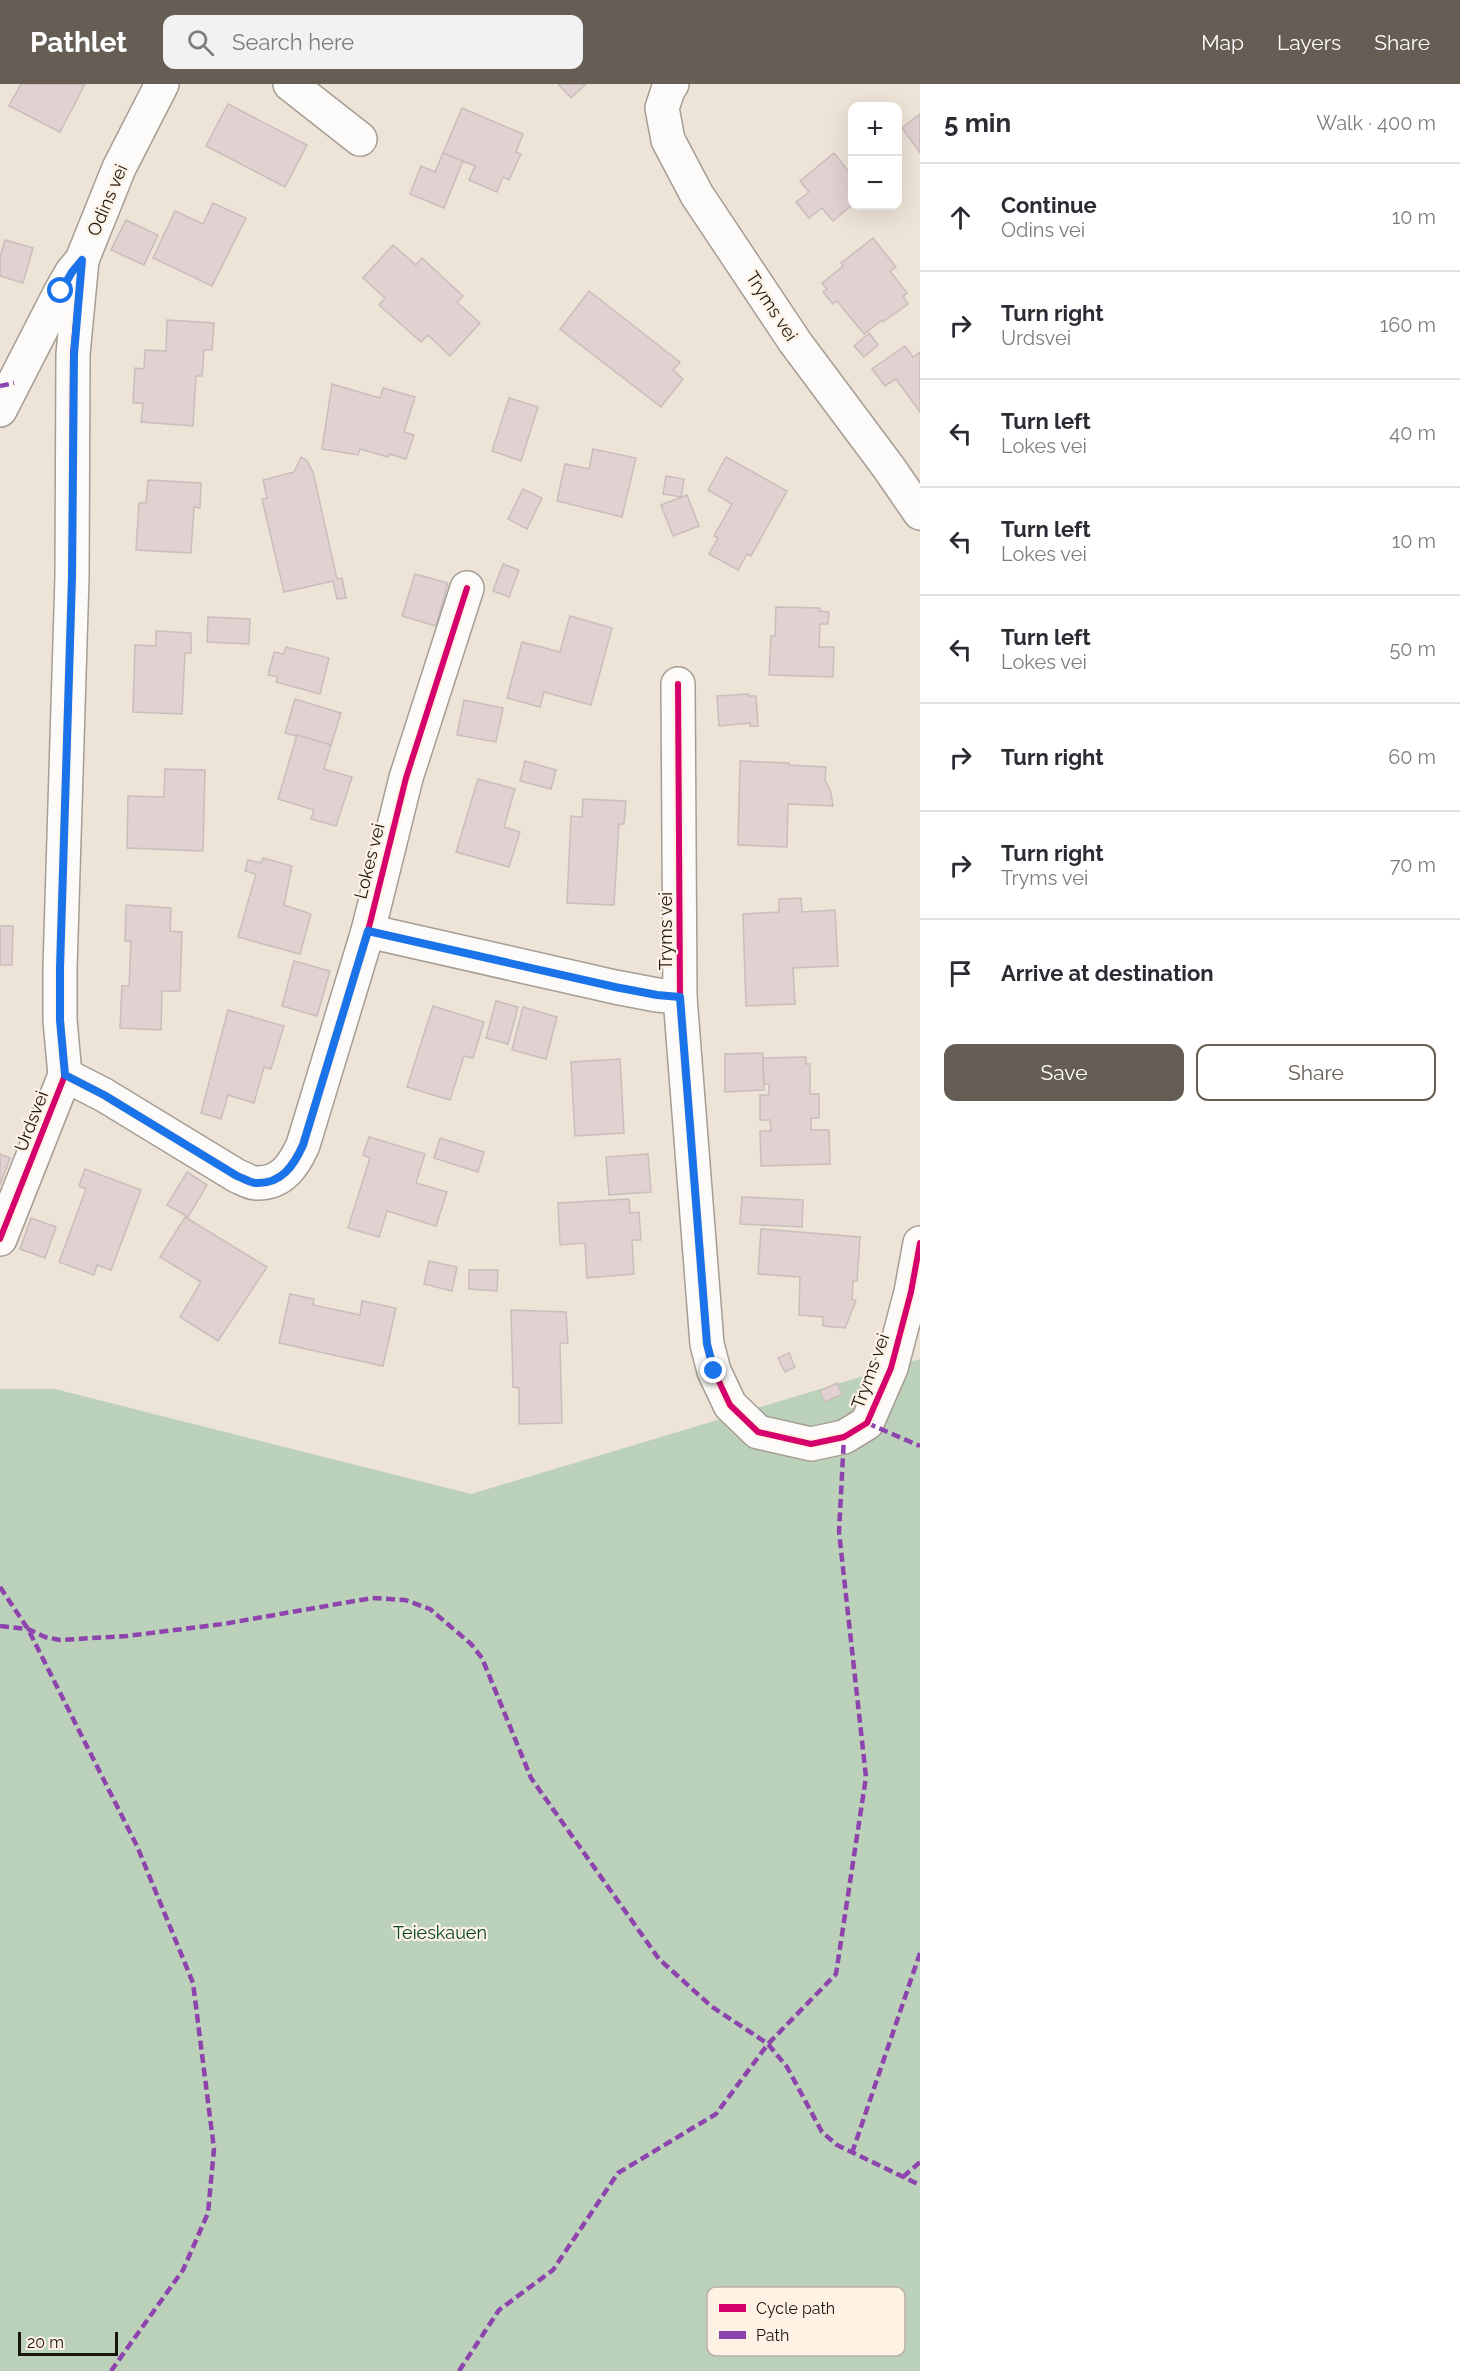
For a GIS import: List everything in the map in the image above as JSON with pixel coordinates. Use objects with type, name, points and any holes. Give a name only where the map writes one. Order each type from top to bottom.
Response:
[{"type":"street","name":"Odins vei","points":[[0,411],[61,291],[82,260],[119,168],[162,84]]},
{"type":"street","points":[[290,84],[360,139]]},
{"type":"street","name":"Tryms vei","points":[[672,84],[662,108],[668,140],[697,195],[795,342],[920,513]]},
{"type":"street","name":"Urdsvei","points":[[2,1236],[65,1075],[60,1020],[60,968],[72,577],[74,354],[82,260]]},
{"type":"street","name":"Lokes vei","points":[[65,1075],[104,1095],[237,1176],[256,1183],[278,1178],[295,1164],[303,1145],[368,931],[406,778],[467,588]]},
{"type":"street","name":"Tryms vei","points":[[678,684],[680,997],[707,1344],[714,1371],[730,1405],[758,1432],[811,1444],[844,1437],[867,1423],[891,1368],[920,1242]]},
{"type":"street","points":[[368,931],[615,987],[680,997]]},
{"type":"green space","name":"Teieskauen","points":[[920,1359],[920,2371],[0,2371],[0,1389],[55,1389],[471,1494]]},
{"type":"building","points":[[21,84],[85,84],[60,132],[9,106]]},
{"type":"building","points":[[558,84],[586,84],[571,98]]},
{"type":"building","points":[[228,104],[307,145],[285,187],[206,146]]},
{"type":"building","points":[[462,108],[523,134],[516,152],[521,154],[509,180],[503,177],[497,192],[469,180],[475,166],[443,153]]},
{"type":"building","points":[[920,114],[920,153],[902,128]]},
{"type":"building","points":[[443,153],[463,161],[444,208],[410,194],[421,166],[435,172]]},
{"type":"building","points":[[834,153],[848,171],[848,208],[833,221],[822,208],[809,218],[796,202],[809,192],[800,181]]},
{"type":"building","points":[[213,203],[246,218],[212,286],[153,258],[175,211],[203,224]]},
{"type":"building","points":[[126,220],[158,235],[144,265],[111,250]]},
{"type":"building","points":[[873,238],[896,267],[890,271],[907,293],[903,296],[908,304],[864,334],[837,301],[833,304],[823,292],[827,289],[822,283],[843,266],[841,263]]},
{"type":"building","points":[[5,240],[33,248],[23,283],[0,276],[0,257]]},
{"type":"building","points":[[393,245],[416,265],[422,258],[463,296],[457,302],[480,323],[450,356],[428,335],[421,342],[379,305],[385,298],[363,278]]},
{"type":"building","points":[[589,291],[680,362],[673,370],[683,379],[661,407],[560,329]]},
{"type":"building","points":[[167,320],[214,323],[212,350],[204,350],[202,376],[196,376],[193,426],[141,422],[143,403],[133,403],[135,368],[144,369],[145,350],[166,351]]},
{"type":"building","points":[[869,333],[878,345],[864,357],[854,346]]},
{"type":"building","points":[[905,346],[913,357],[920,352],[920,412],[896,379],[885,386],[872,369]]},
{"type":"building","points":[[332,384],[380,398],[383,388],[415,397],[404,432],[414,435],[406,459],[389,454],[388,457],[360,449],[358,455],[322,449]]},
{"type":"building","points":[[509,398],[538,407],[521,461],[492,451]]},
{"type":"building","points":[[593,449],[636,458],[622,517],[557,501],[565,464],[589,469]]},
{"type":"building","points":[[301,457],[307,461],[313,472],[337,579],[342,578],[346,598],[337,599],[333,581],[284,592],[262,499],[267,498],[263,480],[294,472]]},
{"type":"building","points":[[726,457],[787,491],[751,556],[747,554],[738,570],[709,554],[718,538],[714,536],[732,504],[708,490]]},
{"type":"building","points":[[666,476],[684,479],[681,497],[663,494]]},
{"type":"building","points":[[148,480],[201,483],[200,508],[194,507],[191,553],[136,550],[139,503],[146,503]]},
{"type":"building","points":[[523,489],[542,498],[527,529],[508,519]]},
{"type":"building","points":[[687,495],[699,526],[673,536],[661,505]]},
{"type":"building","points":[[503,564],[519,570],[509,597],[493,591]]},
{"type":"building","points":[[415,574],[448,583],[436,626],[402,616]]},
{"type":"building","points":[[776,607],[820,608],[820,611],[829,612],[828,624],[820,624],[819,647],[834,647],[833,677],[769,675],[771,636],[775,636]]},
{"type":"building","points":[[570,616],[612,628],[591,705],[544,692],[540,707],[507,698],[522,642],[560,652]]},
{"type":"building","points":[[208,617],[250,619],[249,644],[207,642]]},
{"type":"building","points":[[156,631],[191,633],[191,653],[185,653],[182,714],[133,712],[135,645],[156,646]]},
{"type":"building","points":[[286,647],[329,658],[320,694],[276,682],[278,677],[268,675],[274,652],[284,654]]},
{"type":"building","points":[[748,694],[748,696],[756,696],[758,726],[750,726],[750,723],[719,726],[717,696]]},
{"type":"building","points":[[295,699],[341,713],[331,745],[285,733]]},
{"type":"building","points":[[464,700],[503,708],[496,742],[457,735]]},
{"type":"building","points":[[297,735],[331,745],[324,769],[352,777],[336,826],[311,819],[314,810],[278,799]]},
{"type":"building","points":[[525,761],[556,770],[551,789],[520,781]]},
{"type":"building","points":[[740,761],[826,767],[825,780],[831,792],[833,806],[788,804],[787,847],[738,845]]},
{"type":"building","points":[[165,769],[205,770],[203,851],[127,848],[128,796],[164,797]]},
{"type":"building","points":[[478,779],[515,789],[504,827],[520,832],[509,867],[456,852]]},
{"type":"building","points":[[583,799],[626,801],[624,824],[619,824],[614,905],[567,903],[571,816],[582,817]]},
{"type":"building","points":[[263,858],[292,866],[284,905],[311,914],[300,954],[238,937],[256,874],[245,871],[248,860],[261,863]]},
{"type":"building","points":[[801,898],[802,912],[835,910],[838,966],[793,968],[795,1004],[746,1006],[743,914],[779,912],[779,899]]},
{"type":"building","points":[[126,905],[171,908],[170,931],[182,932],[180,991],[162,991],[161,1030],[120,1028],[122,986],[129,986],[131,941],[125,941]]},
{"type":"building","points":[[0,926],[13,926],[12,965],[0,965]]},
{"type":"building","points":[[294,961],[330,971],[317,1016],[282,1006]]},
{"type":"building","points":[[496,1001],[518,1007],[508,1044],[486,1038]]},
{"type":"building","points":[[433,1006],[484,1022],[473,1058],[464,1056],[450,1100],[407,1087]]},
{"type":"building","points":[[523,1007],[557,1017],[546,1059],[512,1050]]},
{"type":"building","points":[[228,1010],[284,1026],[271,1069],[264,1067],[254,1103],[228,1095],[221,1119],[201,1113]]},
{"type":"building","points":[[763,1053],[764,1090],[725,1092],[725,1054]]},
{"type":"building","points":[[806,1057],[806,1064],[810,1064],[810,1094],[819,1094],[819,1118],[811,1118],[811,1130],[829,1130],[830,1164],[761,1166],[760,1131],[771,1131],[770,1120],[760,1120],[760,1095],[769,1095],[769,1084],[764,1084],[763,1058]]},
{"type":"building","points":[[620,1059],[624,1133],[575,1136],[571,1062]]},
{"type":"building","points":[[369,1137],[425,1154],[416,1183],[447,1192],[436,1226],[387,1211],[379,1237],[348,1228],[370,1158],[363,1155]]},
{"type":"building","points":[[440,1138],[484,1152],[478,1172],[434,1158]]},
{"type":"building","points":[[0,1154],[10,1158],[0,1185]]},
{"type":"building","points":[[648,1154],[651,1192],[609,1195],[606,1157]]},
{"type":"building","points":[[85,1169],[141,1190],[111,1270],[97,1265],[94,1275],[59,1262],[86,1189],[79,1186]]},
{"type":"building","points":[[187,1172],[207,1185],[188,1217],[167,1205]]},
{"type":"building","points":[[742,1197],[803,1200],[802,1227],[740,1224]]},
{"type":"building","points":[[629,1199],[630,1213],[639,1212],[641,1240],[632,1240],[634,1274],[587,1278],[585,1243],[560,1245],[558,1203]]},
{"type":"building","points":[[185,1217],[267,1267],[218,1341],[180,1317],[201,1282],[160,1257]]},
{"type":"building","points":[[31,1218],[56,1227],[45,1258],[20,1249]]},
{"type":"building","points":[[761,1229],[860,1237],[857,1281],[853,1281],[852,1299],[856,1301],[845,1328],[823,1326],[823,1317],[799,1315],[800,1277],[758,1274]]},
{"type":"building","points":[[429,1261],[457,1267],[452,1291],[424,1284]]},
{"type":"building","points":[[469,1270],[498,1270],[497,1291],[469,1289]]},
{"type":"building","points":[[290,1294],[314,1299],[313,1305],[360,1315],[362,1301],[396,1308],[383,1366],[279,1343]]},
{"type":"building","points":[[511,1310],[566,1312],[568,1343],[560,1343],[562,1423],[519,1424],[519,1388],[513,1387]]},
{"type":"building","points":[[789,1353],[795,1367],[785,1372],[778,1358]]},
{"type":"building","points":[[837,1383],[842,1394],[825,1402],[820,1391]]},
{"type":"marked path","points":[[0,386],[14,383]]},
{"type":"marked path","points":[[867,1423],[920,1446]]},
{"type":"marked path","points":[[459,2371],[499,2310],[553,2270],[618,2173],[716,2114],[768,2044],[836,1974],[866,1777],[839,1532],[844,1437]]},
{"type":"marked path","points":[[0,1587],[28,1629],[137,1846],[193,1983],[214,2149],[208,2213],[183,2270],[111,2371]]},
{"type":"marked path","points":[[0,1626],[28,1629],[45,1637],[60,1640],[127,1636],[223,1624],[372,1598],[405,1600],[430,1609],[471,1644],[482,1658],[531,1778],[659,1959],[711,2006],[768,2044],[787,2067],[822,2132],[837,2145],[920,2185]]},
{"type":"marked path","points":[[852,2153],[920,1953]]},
{"type":"marked path","points":[[903,2177],[920,2162]]},
{"type":"cycle path","points":[[0,1239],[65,1075],[60,1020],[60,968],[72,577],[73,354],[82,260]]},
{"type":"cycle path","points":[[65,1075],[104,1095],[237,1176],[249,1181],[265,1182],[280,1177],[296,1160],[303,1145],[368,931],[406,778],[467,588]]},
{"type":"cycle path","points":[[678,684],[680,997],[707,1344],[714,1371],[730,1405],[758,1432],[811,1444],[844,1437],[867,1423],[891,1368],[911,1292],[920,1243]]},
{"type":"route","points":[[61,291],[82,260],[74,354],[72,577],[60,968],[60,1020],[65,1075],[104,1095],[237,1176],[256,1183],[278,1178],[295,1164],[303,1145],[368,931],[615,987],[680,997],[707,1344],[714,1371]]}]
